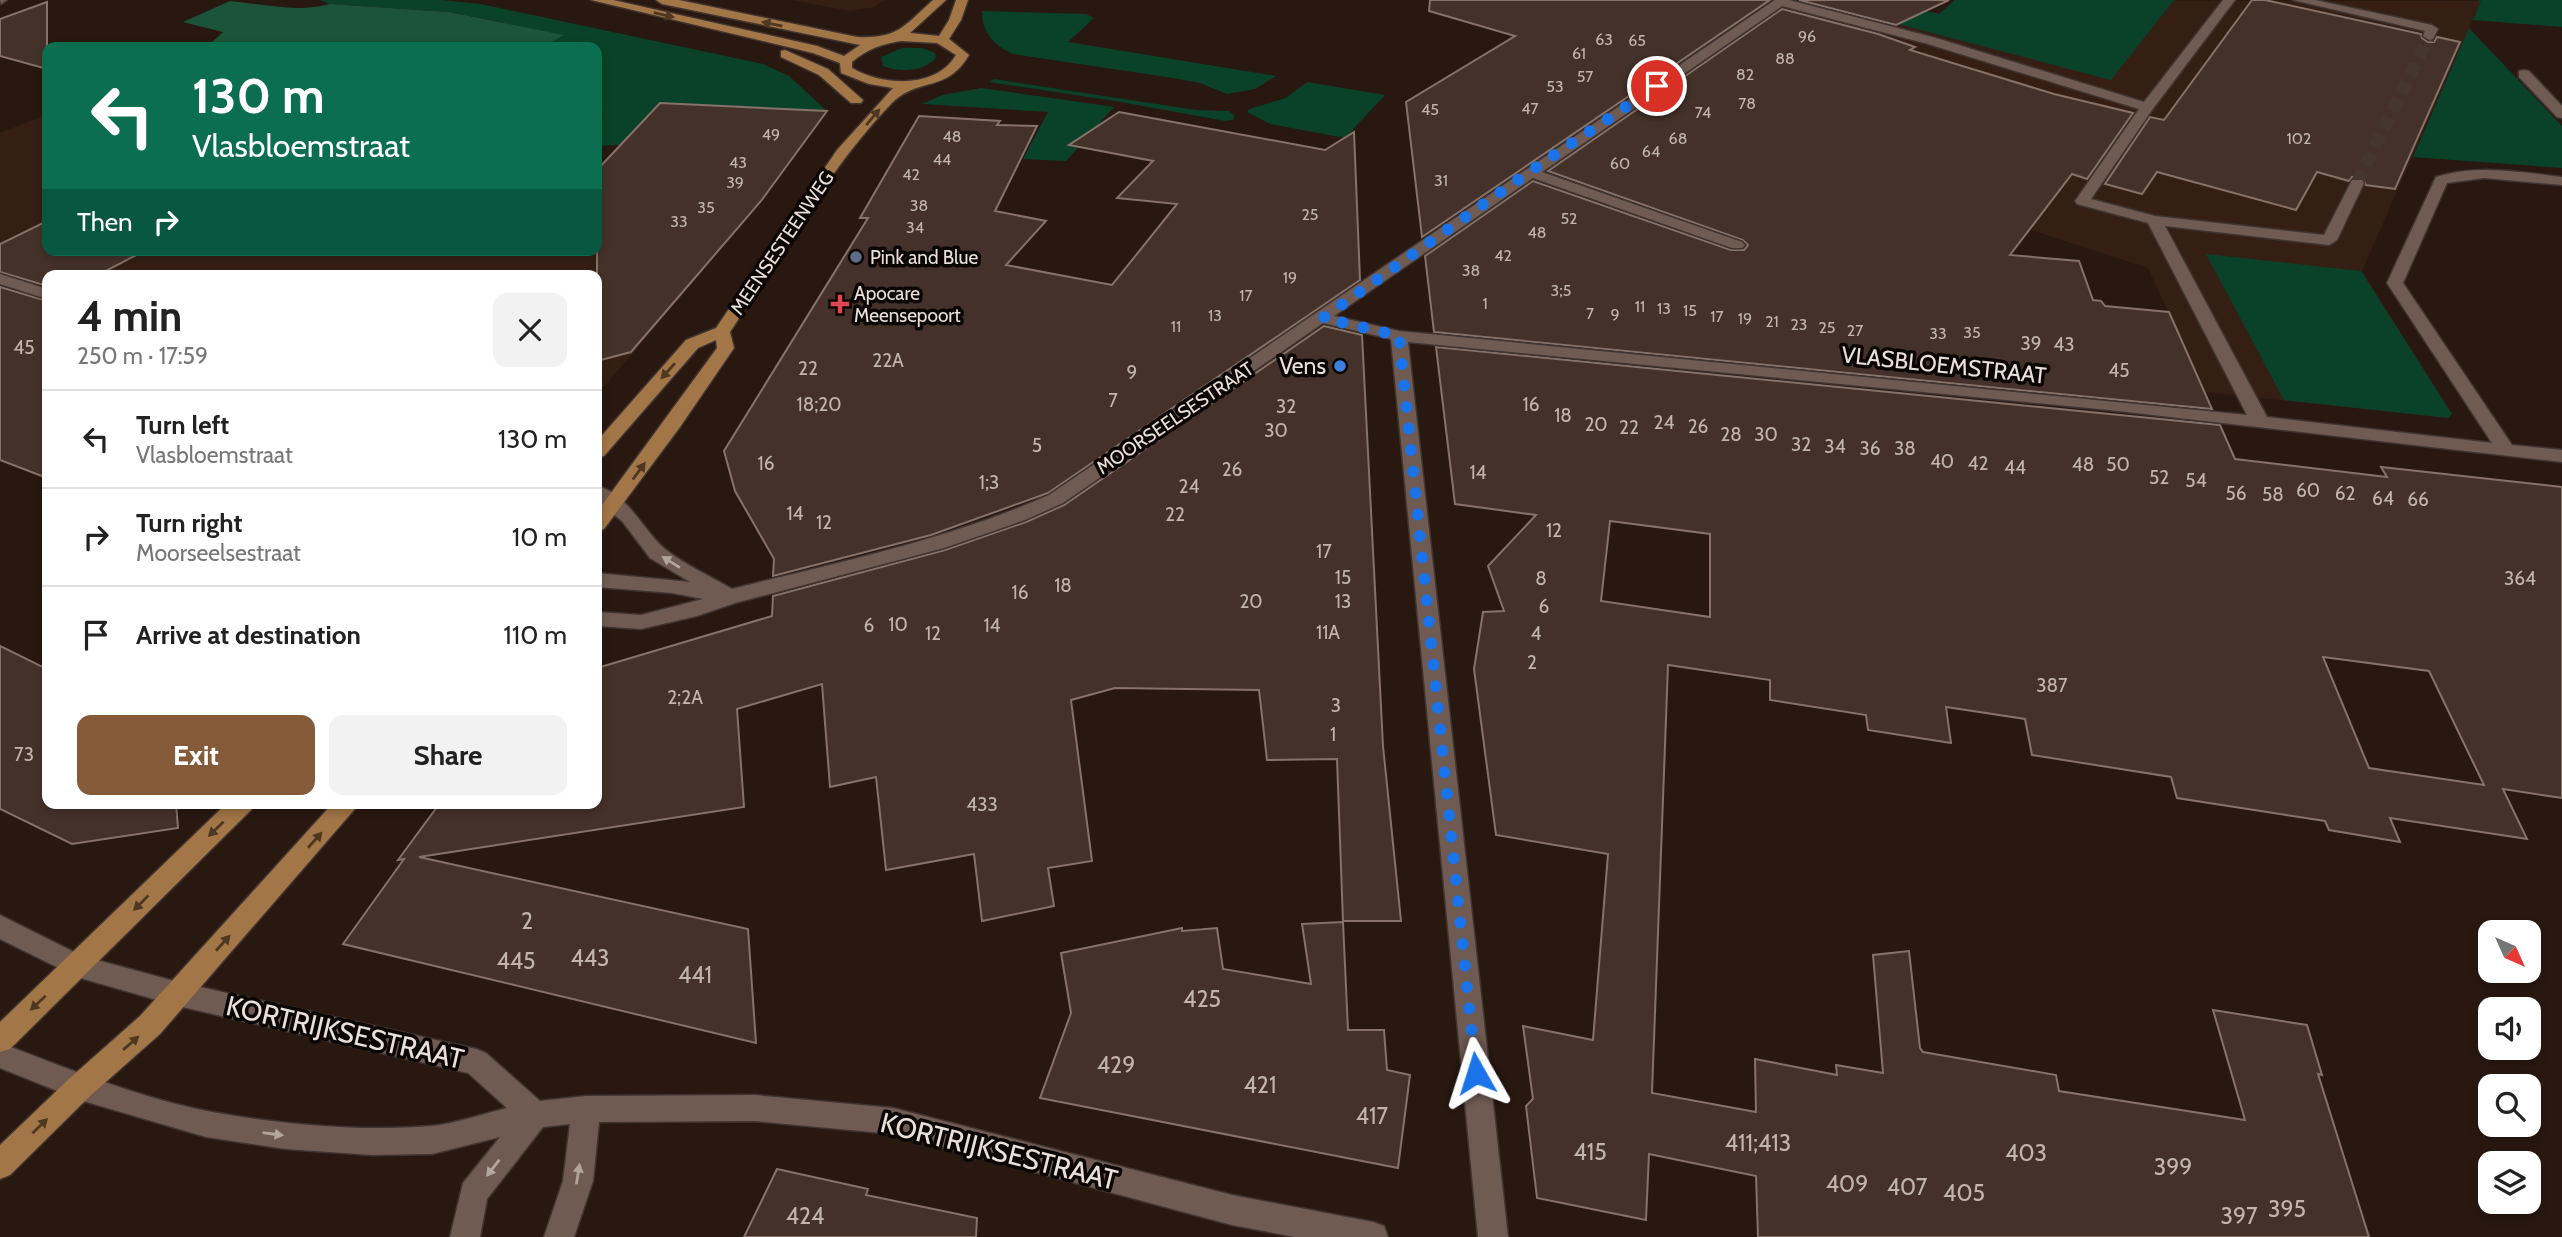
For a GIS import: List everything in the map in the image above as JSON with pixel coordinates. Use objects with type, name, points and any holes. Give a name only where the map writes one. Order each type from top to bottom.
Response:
[{"type":"main road","points":[[597,0],[817,50],[846,61]]},
{"type":"main road","points":[[662,0],[857,41],[877,42]]},
{"type":"main road","points":[[898,37],[940,0]]},
{"type":"main road","points":[[942,40],[955,20],[962,0]]},
{"type":"main road","points":[[715,27],[731,38],[803,60],[838,80],[854,110]]},
{"type":"main road","points":[[898,37],[942,40],[956,46],[963,55],[960,64],[932,79],[906,85],[875,84],[857,79],[846,70],[846,61],[857,50],[898,37]]},
{"type":"main road","name":"MEENSESTEENWEG","points":[[842,153],[854,110],[857,79]]},
{"type":"main road","name":"MEENSESTEENWEG","points":[[602,446],[692,344],[722,332],[842,153],[887,100],[906,85]]},
{"type":"main road","name":"MEENSESTEENWEG","points":[[602,519],[726,348],[722,332]]},
{"type":"main road","points":[[0,1040],[237,809]]},
{"type":"main road","points":[[0,1165],[80,1087],[150,1025],[343,809]]},
{"type":"street","points":[[2230,0],[2147,107],[2082,201],[2154,220],[2329,240],[2357,183]]},
{"type":"street","points":[[2299,0],[2432,29],[2429,36]]},
{"type":"street","points":[[1781,1],[1932,41],[2147,107]]},
{"type":"street","name":"MOORSEELSESTRAAT","points":[[602,619],[641,622],[697,609],[729,597],[968,534],[1028,513],[1056,499],[1781,1]]},
{"type":"street","points":[[2524,74],[2562,114]]},
{"type":"street","points":[[1529,172],[1737,245]]},
{"type":"street","points":[[2506,449],[2395,283],[2441,180],[2454,174],[2474,174],[2562,181]]},
{"type":"street","points":[[2154,220],[2260,422]]},
{"type":"street","points":[[0,279],[42,292]]},
{"type":"street","name":"VLASBLOEMSTRAAT","points":[[1323,318],[1399,336],[2260,422],[2562,456]]},
{"type":"street","points":[[1399,336],[1493,1237]]},
{"type":"street","points":[[602,496],[629,517],[657,553],[729,597]]},
{"type":"street","name":"MOORSEELSESTRAAT","points":[[602,580],[672,586],[729,597]]},
{"type":"street","name":"KORTRIJKSESTRAAT","points":[[0,926],[77,967],[178,994],[477,1062],[535,1115]]},
{"type":"street","name":"KORTRIJKSESTRAAT","points":[[0,1055],[80,1087],[206,1124],[286,1135],[360,1140],[432,1140],[535,1115],[586,1109],[755,1108],[893,1121],[1232,1210],[1373,1237]]},
{"type":"street","points":[[559,1237],[578,1181],[586,1109]]},
{"type":"street","points":[[465,1237],[473,1194],[535,1115]]},
{"type":"shaded area","points":[[792,0],[886,0],[874,7],[849,11]]},
{"type":"shaded area","points":[[1807,0],[1880,0],[1939,14],[1955,0],[2481,1],[2362,271],[2452,414],[2448,418],[2205,392],[2148,268],[2031,230],[2037,221],[1957,195],[2067,115],[2052,93],[1790,12]]},
{"type":"shaded area","points":[[42,116],[42,256],[602,256],[602,251],[658,256],[654,263],[706,267],[602,389],[602,270],[46,270],[0,255],[0,133]]},
{"type":"green space","points":[[320,0],[442,0],[481,4],[763,64],[789,76],[827,111],[660,103],[619,145],[602,146],[602,42],[551,42],[563,35],[449,12],[330,4]]},
{"type":"green space","points":[[1807,0],[1880,0],[1939,14],[1955,0],[2174,0],[2111,80]]},
{"type":"green space","points":[[2477,0],[2562,0],[2562,27],[2473,20],[2481,1]]},
{"type":"green space","points":[[230,1],[293,8],[330,4],[449,12],[564,35],[551,42],[212,42],[223,32],[183,22]]},
{"type":"green space","points":[[982,11],[1086,14],[1094,18],[1068,42],[1276,76],[1255,89],[1227,94],[1200,83],[1013,54],[990,37],[984,25]]},
{"type":"green space","points":[[2469,28],[2562,126],[2562,168],[2413,157]]},
{"type":"green space","points":[[902,48],[922,48],[935,53],[936,57],[925,66],[911,70],[883,66],[881,57]]},
{"type":"green space","points":[[994,79],[1196,110],[1229,111],[1235,116],[1233,120],[1225,121],[989,82]]},
{"type":"green space","points":[[1307,82],[1385,95],[1345,138],[1270,124],[1247,112],[1249,109],[1286,98]]},
{"type":"green space","points":[[981,88],[1114,107],[1066,161],[1023,159],[1048,112],[922,104],[943,95]]},
{"type":"green space","points":[[2206,254],[2361,271],[2452,414],[2448,418],[2284,400]]},
{"type":"building","points":[[1430,0],[1770,0],[1422,237],[1406,102],[1515,36],[1429,11]]},
{"type":"building","points":[[1799,0],[1949,0],[1896,25]]},
{"type":"building","points":[[2252,0],[2265,0],[2421,34],[2428,42],[2434,42],[2437,37],[2460,42],[2395,189],[2366,185],[2362,177],[2352,177],[2349,181],[2317,172],[2296,210],[2157,172],[2142,194],[2105,184],[2150,117],[2164,120]]},
{"type":"building","points":[[47,2],[47,42],[42,42],[42,68],[0,56],[0,19]]},
{"type":"building","points":[[1782,9],[1878,34],[1915,47],[1910,50],[2054,94],[2133,113],[2087,179],[2072,174],[2010,255],[2079,261],[2093,300],[2101,301],[2105,306],[2169,312],[2212,409],[1434,332],[1425,256],[1533,181],[1731,250],[1744,250],[1748,245],[1743,240],[1548,171]]},
{"type":"building","points":[[660,103],[827,111],[761,201],[631,352],[602,360],[602,270],[597,270],[597,256],[602,256],[602,165]]},
{"type":"building","points":[[1119,112],[1325,150],[1354,132],[1360,280],[1048,493],[931,535],[773,576],[774,559],[735,491],[724,451],[868,218],[860,218],[919,116],[1000,121],[997,125],[1037,126],[995,211],[1046,221],[1006,265],[1112,285],[1177,204],[1117,198],[1153,161],[1069,145]]},
{"type":"building","points":[[42,223],[42,256],[134,256],[108,270],[42,270],[42,285],[0,272],[0,244]]},
{"type":"building","points":[[0,287],[42,300],[42,476],[0,460]]},
{"type":"building","points":[[1324,326],[1362,335],[1383,746],[1401,921],[1343,921],[1337,759],[1267,760],[1259,690],[1115,688],[1071,700],[1092,861],[1048,868],[1054,906],[982,921],[974,854],[886,870],[876,777],[830,787],[822,684],[737,709],[744,807],[419,857],[748,929],[756,1043],[343,944],[404,859],[398,860],[436,809],[602,809],[602,667],[772,616],[773,596],[945,550],[1026,522],[1064,505]]},
{"type":"building","points":[[1436,347],[2220,425],[2235,459],[2387,477],[2381,467],[2562,487],[2562,798],[2503,789],[2527,839],[2390,818],[2400,842],[2329,830],[2325,821],[2177,798],[2171,777],[2032,755],[2025,719],[1946,707],[1951,743],[1868,730],[1866,715],[1770,700],[1770,680],[1668,665],[1652,1093],[1756,1112],[1755,1059],[1837,1075],[1836,1065],[1883,1073],[1873,955],[1909,951],[1920,1048],[1923,1052],[2056,1075],[2059,1091],[2245,1120],[2213,1010],[2307,1025],[2322,1075],[2318,1074],[2369,1237],[1758,1237],[1756,1176],[1649,1154],[1646,1220],[1537,1198],[1526,1106],[1533,1099],[1523,1026],[1593,1040],[1608,854],[1496,835],[1474,669],[1483,612],[1504,611],[1488,566],[1536,515],[1455,504]],"holes":[[[1610,521],[1710,534],[1710,617],[1601,601]],[[2323,657],[2429,671],[2484,785],[2369,768]]]},
{"type":"building","points":[[0,646],[42,667],[42,809],[176,809],[178,828],[72,844],[0,809]]},
{"type":"building","points":[[1343,922],[1348,1030],[1384,1030],[1387,1070],[1410,1075],[1398,1168],[1040,1098],[1071,1013],[1061,953],[1182,928],[1182,931],[1217,928],[1223,969],[1311,984],[1302,924]]},
{"type":"building","points":[[777,1169],[868,1189],[866,1195],[977,1218],[976,1237],[744,1237]]},
{"type":"tunnel","points":[[2357,183],[2429,36]]},
{"type":"place","name":"Pink and Blue","points":[[856,257]]},
{"type":"place","name":"Apocare Meensepoort","points":[[840,304]]},
{"type":"place","name":"Vens","points":[[1340,366]]},
{"type":"route","points":[[1476,1073],[1399,336],[1323,318],[1529,172],[1657,86]]}]
